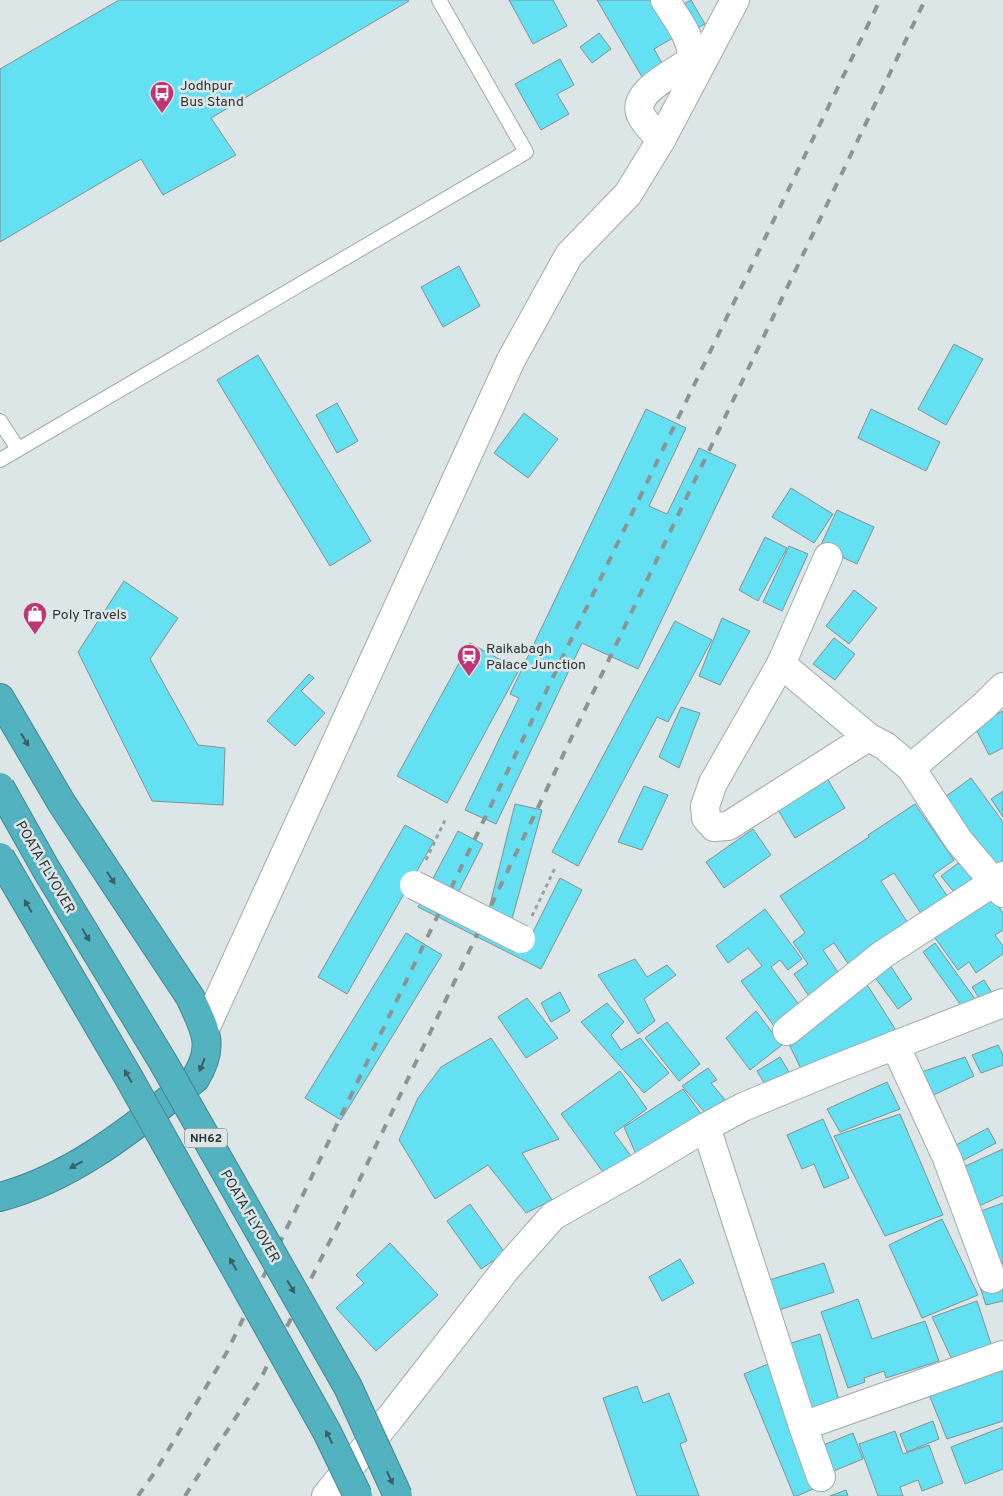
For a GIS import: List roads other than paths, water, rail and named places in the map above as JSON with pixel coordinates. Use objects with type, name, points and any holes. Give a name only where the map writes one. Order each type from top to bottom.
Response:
[{"type":"highway","points":[[0,698],[61,802],[190,997],[205,1029],[206,1052],[202,1066],[194,1079],[119,1139],[84,1161],[48,1180],[18,1193],[0,1197]]},
{"type":"highway","name":"POATA FLYOVER","points":[[0,787],[46,869],[163,1062],[348,1387],[398,1496]]},
{"type":"highway","name":"NH62","points":[[0,857],[134,1087],[326,1432],[358,1496]]},
{"type":"street","points":[[660,140],[641,115],[639,108],[643,98],[652,86],[692,60],[689,40],[666,0]]},
{"type":"street","points":[[205,1029],[511,360],[569,255],[628,194],[660,140],[735,0]]},
{"type":"street","points":[[828,557],[782,664],[713,783],[706,806],[706,818],[714,827],[728,826],[868,737]]},
{"type":"street","points":[[782,664],[868,737],[884,746],[911,768],[959,841],[1000,884],[882,955],[787,1031]]},
{"type":"street","points":[[911,768],[985,706],[1003,687]]},
{"type":"street","points":[[414,885],[521,939]]},
{"type":"street","points":[[326,1496],[390,1418],[506,1269],[553,1216],[743,1107],[1003,1003]]},
{"type":"street","points":[[895,1045],[948,1158],[992,1279]]},
{"type":"street","points":[[706,1127],[821,1477]]},
{"type":"street","points":[[803,1426],[1003,1355]]},
{"type":"lane","points":[[0,460],[526,152],[439,0]]},
{"type":"lane","points":[[0,422],[18,449]]},
{"type":"railway","points":[[138,1496],[155,1472],[227,1352],[880,0]]},
{"type":"railway","points":[[185,1496],[260,1380],[335,1231],[925,0]]},
{"type":"place","name":"Jodhpur Bus Stand","points":[[162,114]]},
{"type":"place","name":"Poly Travels","points":[[35,635]]},
{"type":"place","name":"Raikabagh Palace Junction","points":[[469,677]]}]
